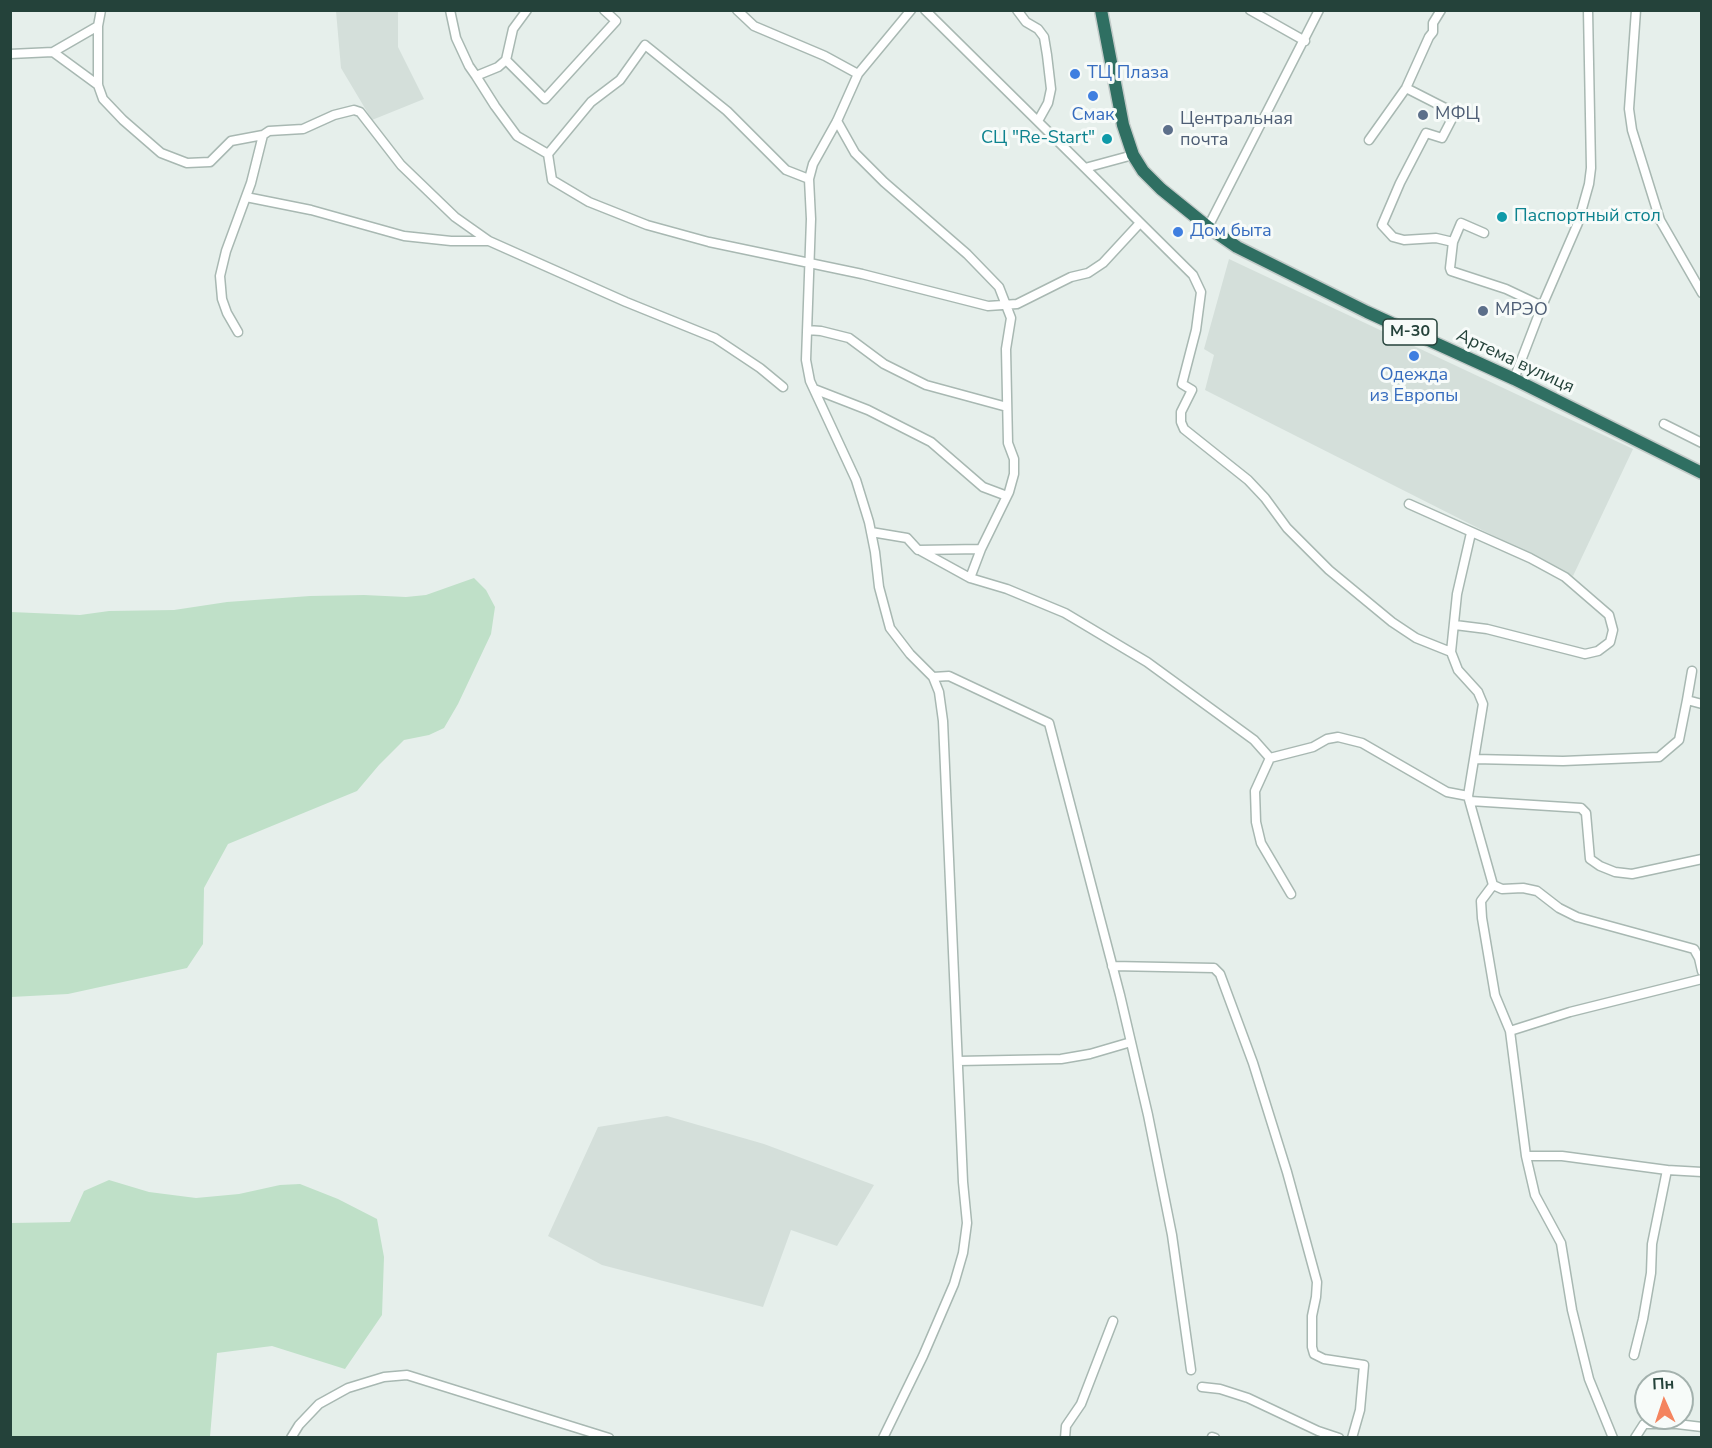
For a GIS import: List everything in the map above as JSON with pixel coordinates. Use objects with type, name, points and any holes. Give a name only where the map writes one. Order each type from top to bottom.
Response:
[{"type":"highway","name":"М-30","points":[[1101,10],[1123,125],[1135,159]]},
{"type":"highway","name":"Артема вулиця","points":[[1135,159],[1161,189],[1237,247],[1347,302],[1514,379],[1701,473]]},
{"type":"street","points":[[101,10],[98,26],[98,85],[103,99],[161,153],[187,162],[210,162],[231,141],[263,135],[269,131],[303,129],[348,110],[360,112],[401,165],[455,217],[489,241],[626,302],[715,338],[760,368],[783,387]]},
{"type":"street","points":[[450,10],[456,38],[469,66],[495,106],[517,136],[548,154]]},
{"type":"street","points":[[476,76],[498,67],[506,60],[513,29],[527,10]]},
{"type":"street","points":[[506,60],[545,99],[616,21],[604,10]]},
{"type":"street","points":[[737,10],[754,26],[825,56],[858,74]]},
{"type":"street","points":[[883,1437],[923,1356],[954,1284],[963,1253],[967,1223],[963,1182],[943,721],[939,692],[933,678],[890,628],[879,587],[871,532],[856,480],[814,389],[806,360],[811,219],[809,179],[813,165],[837,121],[858,74],[911,10]]},
{"type":"street","points":[[925,10],[1193,275],[1201,292],[1196,330],[1182,384],[1192,390],[1181,412],[1184,429],[1248,480],[1265,498],[1287,528],[1344,583],[1392,622],[1416,638],[1451,652]]},
{"type":"street","points":[[1017,10],[1026,22],[1038,29],[1044,37],[1051,89],[1048,103],[1038,122]]},
{"type":"street","points":[[1250,10],[1305,41]]},
{"type":"street","points":[[1208,227],[1319,10]]},
{"type":"street","points":[[1370,140],[1406,88],[1433,32],[1433,23],[1441,10]]},
{"type":"street","points":[[1514,379],[1542,306],[1578,223],[1589,184],[1591,168],[1588,10]]},
{"type":"street","points":[[1636,10],[1629,109],[1632,130],[1639,160],[1660,220],[1701,293]]},
{"type":"street","points":[[10,54],[53,52],[98,26]]},
{"type":"street","points":[[809,179],[786,170],[727,111],[645,45],[620,80],[591,102],[548,154],[552,180],[589,202],[647,225],[709,242],[809,262],[988,306],[1017,304],[1071,278],[1089,273],[1103,263],[1139,224]]},
{"type":"street","points":[[53,52],[98,85]]},
{"type":"street","points":[[1406,88],[1455,113],[1442,138],[1426,134],[1400,183],[1382,225],[1393,237],[1404,240],[1436,238],[1453,242]]},
{"type":"street","points":[[837,121],[855,153],[884,182],[967,254],[999,287],[1011,318],[1006,349],[1007,407],[1008,443],[1014,459],[1014,474],[1007,496],[981,549],[970,578]]},
{"type":"street","points":[[238,332],[222,299],[220,276],[226,251],[246,197],[263,135]]},
{"type":"street","points":[[1085,168],[1135,159]]},
{"type":"street","points":[[246,197],[310,210],[404,236],[451,241],[489,241]]},
{"type":"street","points":[[1484,233],[1461,223],[1453,242],[1451,271],[1506,290],[1542,306]]},
{"type":"street","points":[[807,330],[849,338],[884,364],[926,385],[1007,407]]},
{"type":"street","points":[[814,389],[867,410],[930,442],[983,487],[1007,496]]},
{"type":"street","points":[[1664,424],[1701,443]]},
{"type":"street","points":[[1408,504],[1530,558],[1564,578],[1609,615],[1613,630],[1610,642],[1598,651],[1585,654],[1487,629],[1455,625]]},
{"type":"street","points":[[871,532],[907,538],[918,550],[970,578],[1007,589],[1065,613],[1147,662],[1254,740],[1270,758]]},
{"type":"street","points":[[1471,532],[1457,594],[1451,652],[1458,670],[1478,692],[1483,704],[1469,799],[1493,885],[1502,890],[1523,888],[1537,891],[1559,908],[1577,917],[1694,950],[1699,958],[1701,970]]},
{"type":"street","points":[[918,550],[981,549]]},
{"type":"street","points":[[1474,759],[1563,761],[1659,757],[1679,740],[1692,671]]},
{"type":"street","points":[[933,678],[949,676],[1049,723],[1148,1114],[1172,1235],[1191,1370]]},
{"type":"street","points":[[1687,700],[1701,704]]},
{"type":"street","points":[[1270,758],[1313,747],[1327,739],[1338,737],[1362,743],[1447,792],[1469,799],[1581,808],[1586,813],[1590,859],[1615,872],[1632,874],[1701,859]]},
{"type":"street","points":[[1270,758],[1255,791],[1256,822],[1261,843],[1291,894]]},
{"type":"street","points":[[1493,885],[1481,901],[1482,918],[1495,995],[1510,1031],[1526,1156],[1535,1195],[1562,1243],[1572,1310],[1589,1379],[1613,1437]]},
{"type":"street","points":[[1112,966],[1214,968],[1220,974],[1256,1073],[1287,1172],[1317,1282],[1312,1347],[1314,1354],[1324,1359],[1364,1365],[1360,1410],[1352,1437]]},
{"type":"street","points":[[1510,1031],[1570,1012],[1701,979]]},
{"type":"street","points":[[958,1061],[1061,1059],[1090,1054],[1131,1042]]},
{"type":"street","points":[[1526,1156],[1562,1156],[1667,1170],[1701,1172]]},
{"type":"street","points":[[1634,1355],[1643,1319],[1651,1273],[1652,1244],[1667,1170]]},
{"type":"street","points":[[1065,1437],[1066,1426],[1081,1404],[1113,1321]]},
{"type":"street","points":[[291,1437],[319,1404],[348,1388],[384,1377],[407,1375],[609,1437]]},
{"type":"street","points":[[1202,1388],[1220,1389],[1248,1398],[1318,1431],[1339,1437]]},
{"type":"street","points":[[1635,1437],[1644,1424],[1701,1427]]},
{"type":"shaded area","points":[[336,11],[398,11],[398,47],[424,99],[372,120],[341,68]]},
{"type":"shaded area","points":[[1229,259],[1633,449],[1573,576],[1205,390],[1214,355],[1204,349]]},
{"type":"shaded area","points":[[667,1116],[764,1144],[874,1185],[837,1246],[791,1230],[763,1307],[602,1265],[548,1236],[598,1127]]},
{"type":"green space","points":[[474,578],[486,590],[495,607],[491,634],[444,728],[429,735],[404,740],[357,791],[228,844],[204,888],[203,944],[187,968],[68,994],[11,997],[11,612],[80,615],[109,611],[174,610],[227,602],[310,596],[406,597],[426,595]]},
{"type":"green space","points":[[109,1180],[149,1192],[196,1198],[300,1184],[338,1199],[377,1219],[384,1257],[382,1315],[345,1369],[272,1346],[217,1353],[210,1437],[11,1437],[11,1223],[70,1222],[84,1191]]},
{"type":"place","name":"ТЦ Плаза","points":[[1075,74]]},
{"type":"place","name":"Смак","points":[[1093,96]]},
{"type":"place","name":"МФЦ","points":[[1423,115]]},
{"type":"place","name":"Центральная почта","points":[[1168,130]]},
{"type":"place","name":"СЦ \"Re-Start\"","points":[[1107,139]]},
{"type":"place","name":"Паспортный стол","points":[[1502,217]]},
{"type":"place","name":"Дом быта","points":[[1178,232]]},
{"type":"place","name":"МРЭО","points":[[1483,311]]},
{"type":"place","name":"Одежда из Европы","points":[[1414,356]]}]
